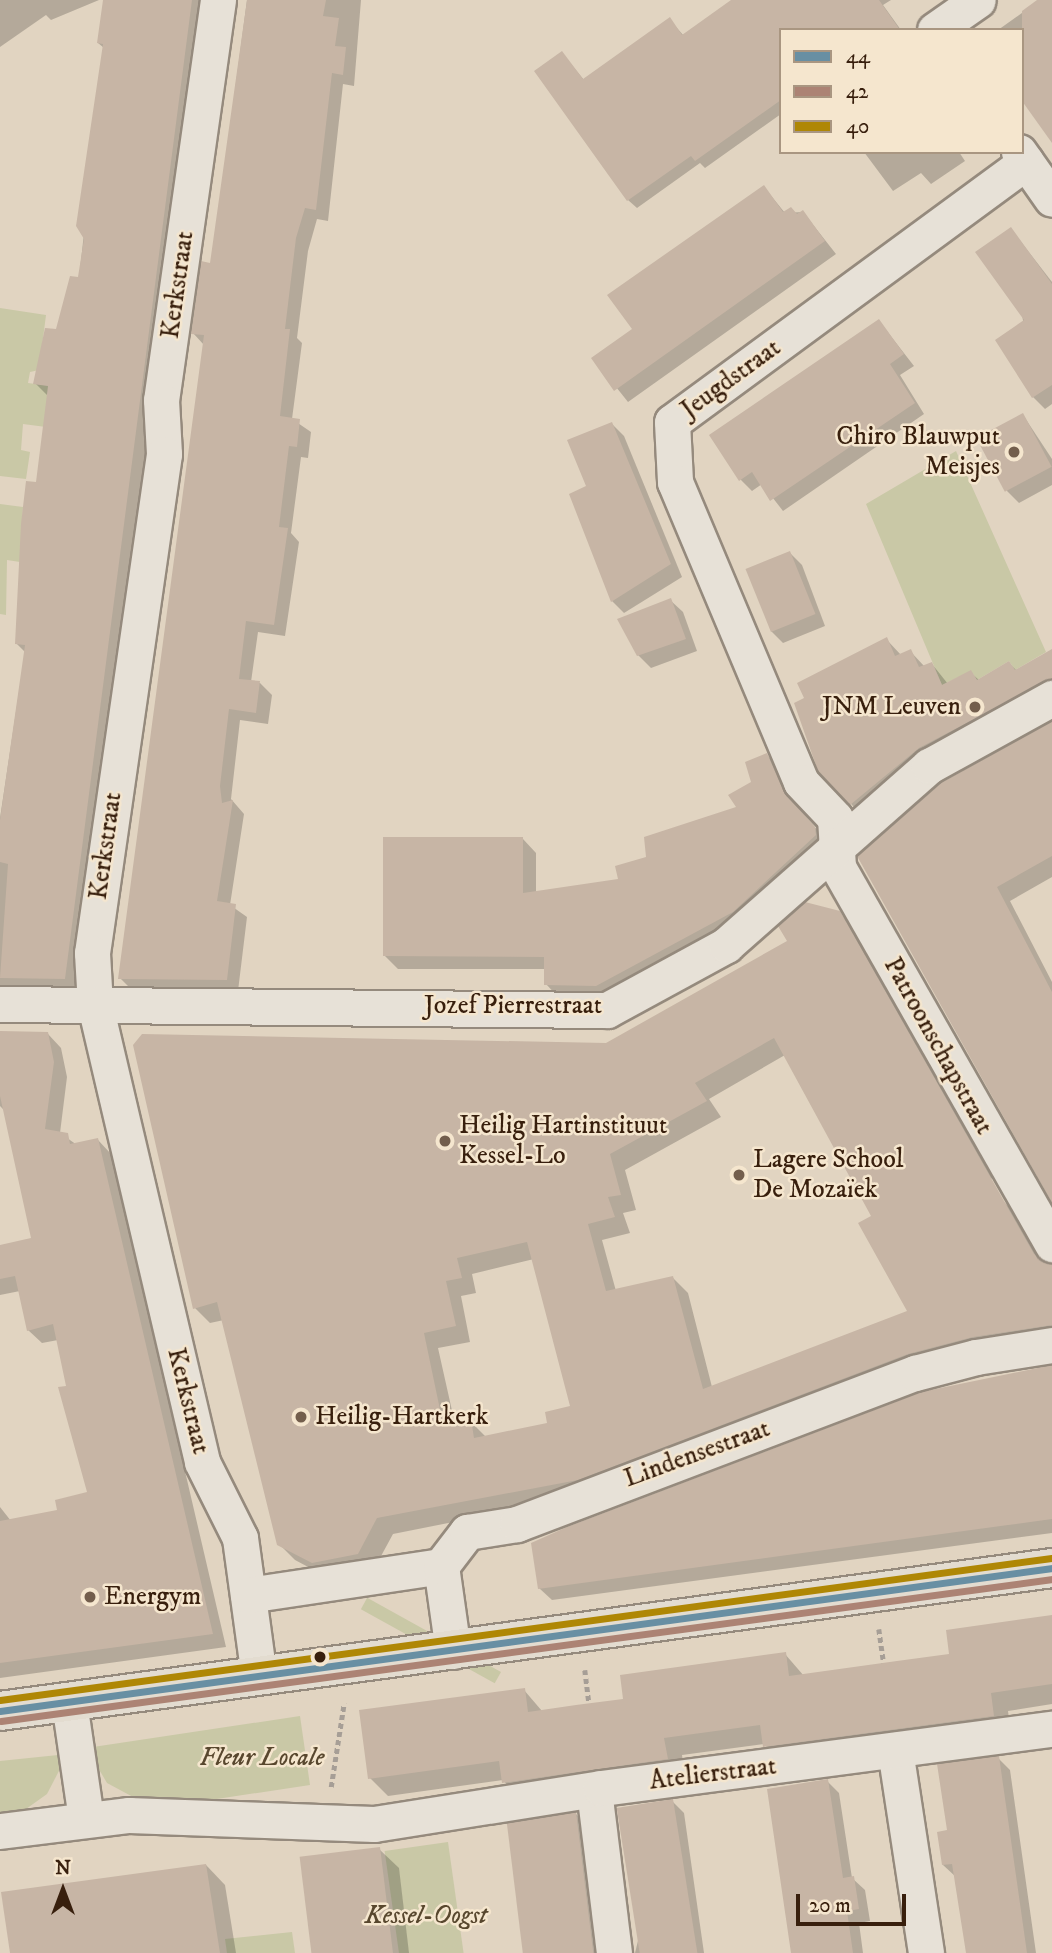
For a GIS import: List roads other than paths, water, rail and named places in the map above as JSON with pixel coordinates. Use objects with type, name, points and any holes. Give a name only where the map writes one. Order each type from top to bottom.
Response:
[{"type":"main road","points":[[0,1712],[1052,1568]]},
{"type":"street","name":"Kerkstraat","points":[[218,0],[162,400],[162,468],[92,953],[95,1005],[202,1462],[240,1538],[259,1676]]},
{"type":"street","points":[[938,28],[978,0]]},
{"type":"street","points":[[1022,157],[1052,199]]},
{"type":"street","name":"Jeugdstraat","points":[[838,844],[835,818],[801,782],[675,482],[672,422],[1022,157]]},
{"type":"street","name":"Jozef Pierrestraat","points":[[0,1004],[607,1010],[726,946],[929,766],[1052,698]]},
{"type":"street","name":"Patroonschapstraat","points":[[838,844],[838,867],[1052,1244]]},
{"type":"street","name":"Lindensestraat","points":[[441,1566],[467,1532],[517,1524],[915,1373],[976,1357],[1052,1345]]},
{"type":"street","points":[[248,1595],[441,1566],[453,1651]]},
{"type":"street","points":[[69,1702],[86,1819]]},
{"type":"street","name":"Atelierstraat","points":[[0,1831],[129,1815],[374,1824],[594,1790],[1052,1728]]},
{"type":"street","points":[[895,1750],[926,1953]]},
{"type":"street","points":[[594,1790],[614,1953]]},
{"type":"place","name":"Chiro Blauwput Meisjes","points":[[1014,452]]},
{"type":"place","name":"JNM Leuven","points":[[975,707]]},
{"type":"place","name":"Heilig Hartinstituut Kessel-Lo","points":[[445,1141]]},
{"type":"place","name":"Lagere School De Mozaïek","points":[[739,1175]]},
{"type":"place","name":"Heilig-Hartkerk","points":[[301,1417]]},
{"type":"place","name":"Energym","points":[[90,1597]]},
{"type":"park label","name":"Fleur Locale","points":[[262,1758]]},
{"type":"park label","name":"Kessel-Oogst","points":[[426,1916]]}]
